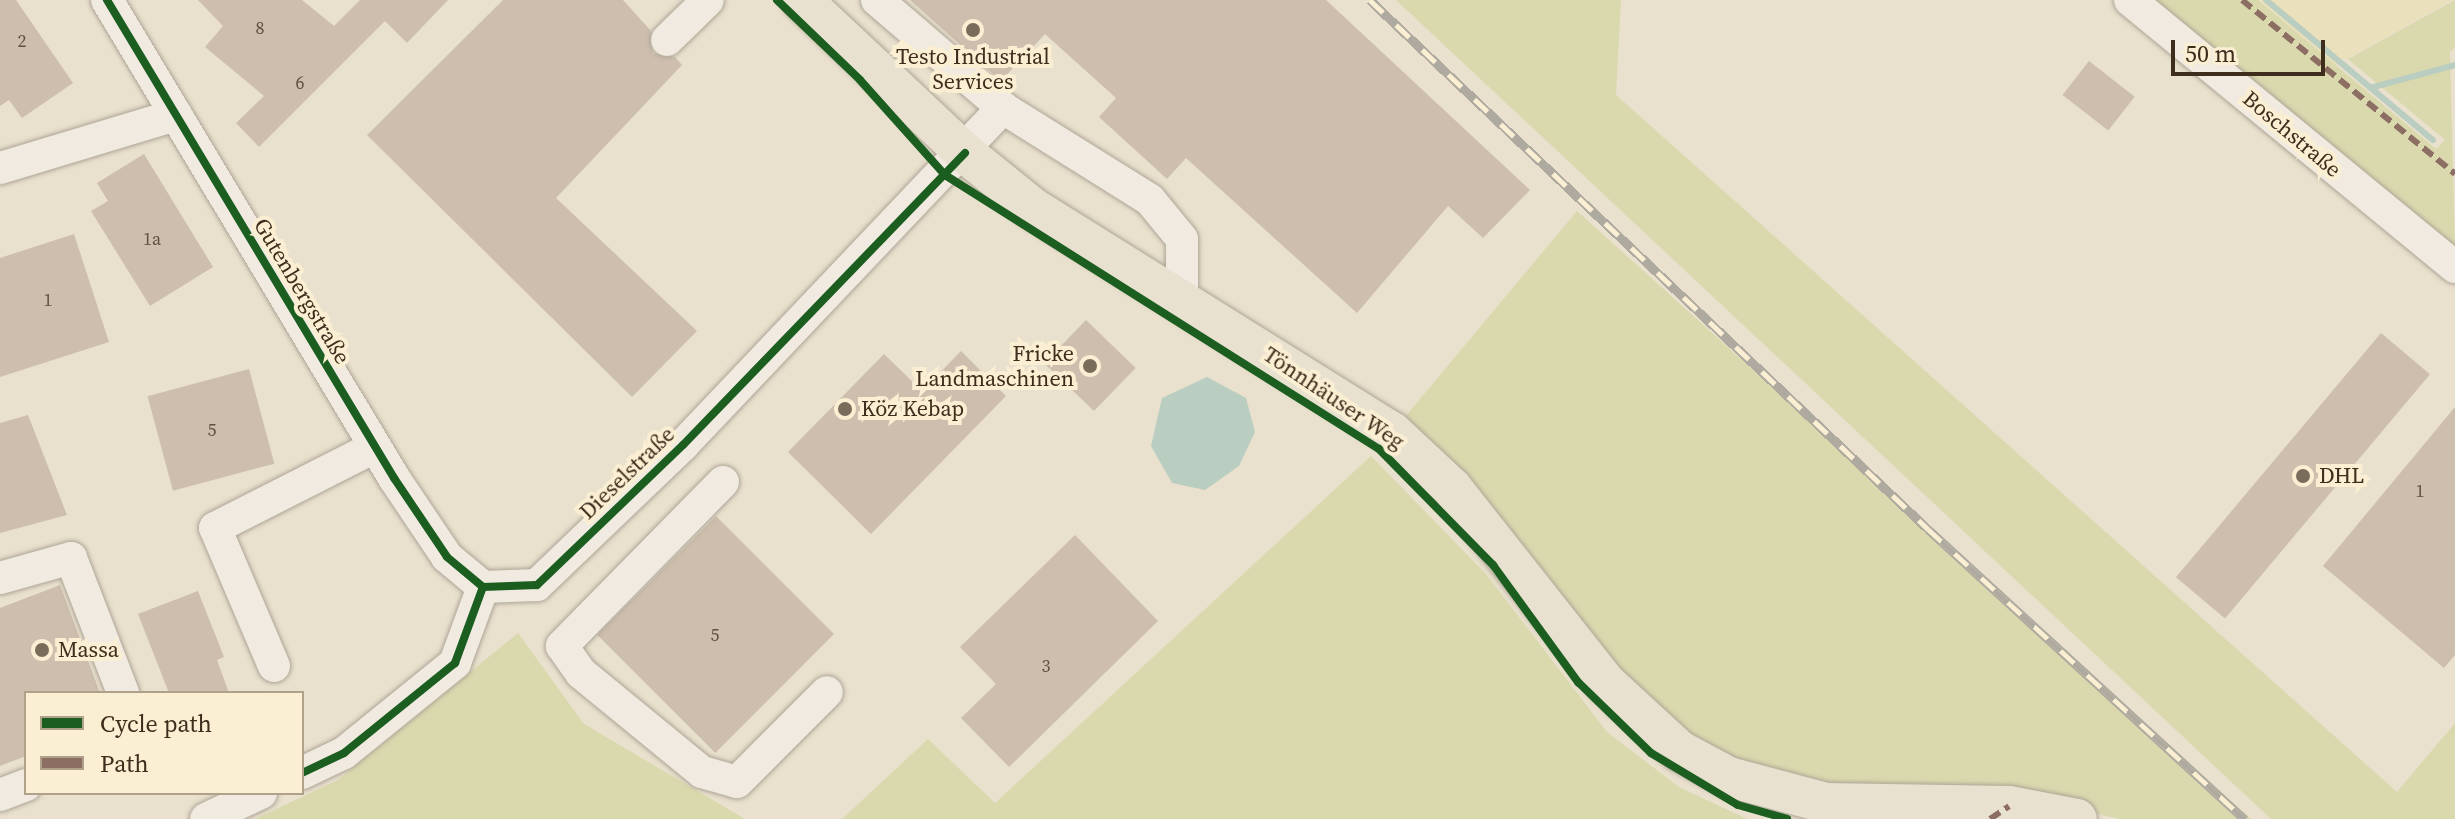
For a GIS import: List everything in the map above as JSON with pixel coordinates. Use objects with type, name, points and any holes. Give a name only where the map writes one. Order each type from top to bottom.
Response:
[{"type":"main road","name":"Tönnhäuser Weg","points":[[802,0],[965,153],[1033,208],[1182,304],[1297,369],[1392,432],[1452,488],[1606,683],[1680,751],[1729,777],[1826,803],[2009,806],[2077,819]]},
{"type":"street","name":"Gutenbergstraße","points":[[107,0],[375,447],[447,557],[483,587]]},
{"type":"street","points":[[667,40],[708,0]]},
{"type":"street","points":[[877,0],[1003,108],[1150,200],[1182,239],[1182,304]]},
{"type":"street","name":"Boschstraße","points":[[2130,0],[2455,267]]},
{"type":"street","name":"Dieselstraße","points":[[483,587],[537,585],[683,445],[965,153],[1003,108]]},
{"type":"street","points":[[0,168],[176,115]]},
{"type":"street","points":[[274,666],[215,528],[375,447]]},
{"type":"street","points":[[723,482],[562,646],[581,673],[702,772],[737,782],[827,692]]},
{"type":"street","points":[[0,578],[71,558],[122,691]]},
{"type":"street","points":[[304,772],[344,753],[455,663],[483,587]]},
{"type":"street","points":[[0,795],[24,786]]},
{"type":"street","points":[[206,819],[257,795]]},
{"type":"shaded area","points":[[2258,0],[2453,0],[2335,65]]},
{"type":"shaded area","points":[[1207,377],[1246,398],[1255,432],[1239,466],[1205,490],[1172,483],[1151,446],[1162,398]]},
{"type":"green space","points":[[1396,0],[1621,0],[1616,95],[2397,792],[2455,723],[2455,819],[2271,819]]},
{"type":"green space","points":[[2147,0],[2258,0],[2436,149],[2445,140],[2348,59],[2455,0],[2455,47],[2450,52],[2455,249]]},
{"type":"green space","points":[[1577,211],[2251,819],[2120,819],[2069,807],[1832,795],[1686,743],[1399,424]]},
{"type":"green space","points":[[1371,456],[1486,574],[1607,732],[1679,787],[1747,819],[842,819],[928,739],[995,803]]},
{"type":"green space","points":[[518,633],[584,724],[745,819],[255,819],[338,780]]},
{"type":"building","points":[[0,0],[16,0],[73,83],[22,118],[9,100],[0,106]]},
{"type":"building","points":[[198,0],[302,0],[334,26],[360,0],[448,0],[407,43],[385,21],[259,147],[236,123],[264,96],[205,47],[223,26]]},
{"type":"building","points":[[503,0],[623,0],[651,31],[653,53],[675,57],[682,65],[556,198],[697,331],[632,397],[367,135]]},
{"type":"building","points":[[910,0],[1326,0],[1530,190],[1483,238],[1448,206],[1357,313],[1186,158],[1167,179],[1099,117],[1116,98],[1045,34],[1001,81]]},
{"type":"building","points":[[2089,61],[2135,97],[2108,131],[2063,95]]},
{"type":"building","points":[[144,154],[213,267],[150,306],[91,211],[108,201],[97,183]]},
{"type":"building","points":[[74,234],[109,342],[0,377],[0,258]]},
{"type":"building","name":"Fricke Landmaschinen","points":[[1086,320],[1136,368],[1094,411],[1044,363]]},
{"type":"building","name":"DHL","points":[[2381,333],[2430,374],[2225,619],[2176,577]]},
{"type":"building","points":[[961,351],[1006,396],[871,534],[788,452],[884,354],[922,391]]},
{"type":"building","points":[[249,369],[274,464],[173,491],[148,396]]},
{"type":"building","points":[[2455,407],[2455,655],[2444,668],[2323,566]]},
{"type":"building","points":[[28,415],[67,515],[0,533],[0,423]]},
{"type":"building","points":[[716,516],[834,634],[715,753],[597,635]]},
{"type":"building","points":[[1075,535],[1158,621],[1009,767],[961,718],[996,684],[960,647]]},
{"type":"building","name":"Massa","points":[[60,585],[99,691],[24,691],[24,757],[0,766],[0,608]]},
{"type":"building","points":[[198,591],[224,657],[217,660],[228,691],[168,691],[138,614]]},
{"type":"waterway","points":[[2266,0],[2433,140]]},
{"type":"waterway","points":[[2370,88],[2455,65]]},
{"type":"railway","points":[[1370,0],[1928,529],[2245,819]]},
{"type":"marked path","points":[[2242,0],[2455,174]]},
{"type":"marked path","points":[[1990,819],[2009,806]]},
{"type":"cycle path","points":[[107,0],[394,478],[447,557],[483,587]]},
{"type":"cycle path","points":[[777,0],[860,80],[945,175],[1379,449],[1493,565],[1578,682],[1651,753],[1738,805],[1787,819]]},
{"type":"cycle path","points":[[304,772],[344,753],[455,663],[483,587],[537,585],[683,445],[965,153]]},
{"type":"place","name":"Testo Industrial Services","points":[[973,30]]},
{"type":"place","name":"Fricke Landmaschinen","points":[[1090,366]]},
{"type":"place","name":"Köz Kebap","points":[[845,409]]},
{"type":"place","name":"DHL","points":[[2303,476]]},
{"type":"place","name":"Massa","points":[[42,650]]}]
